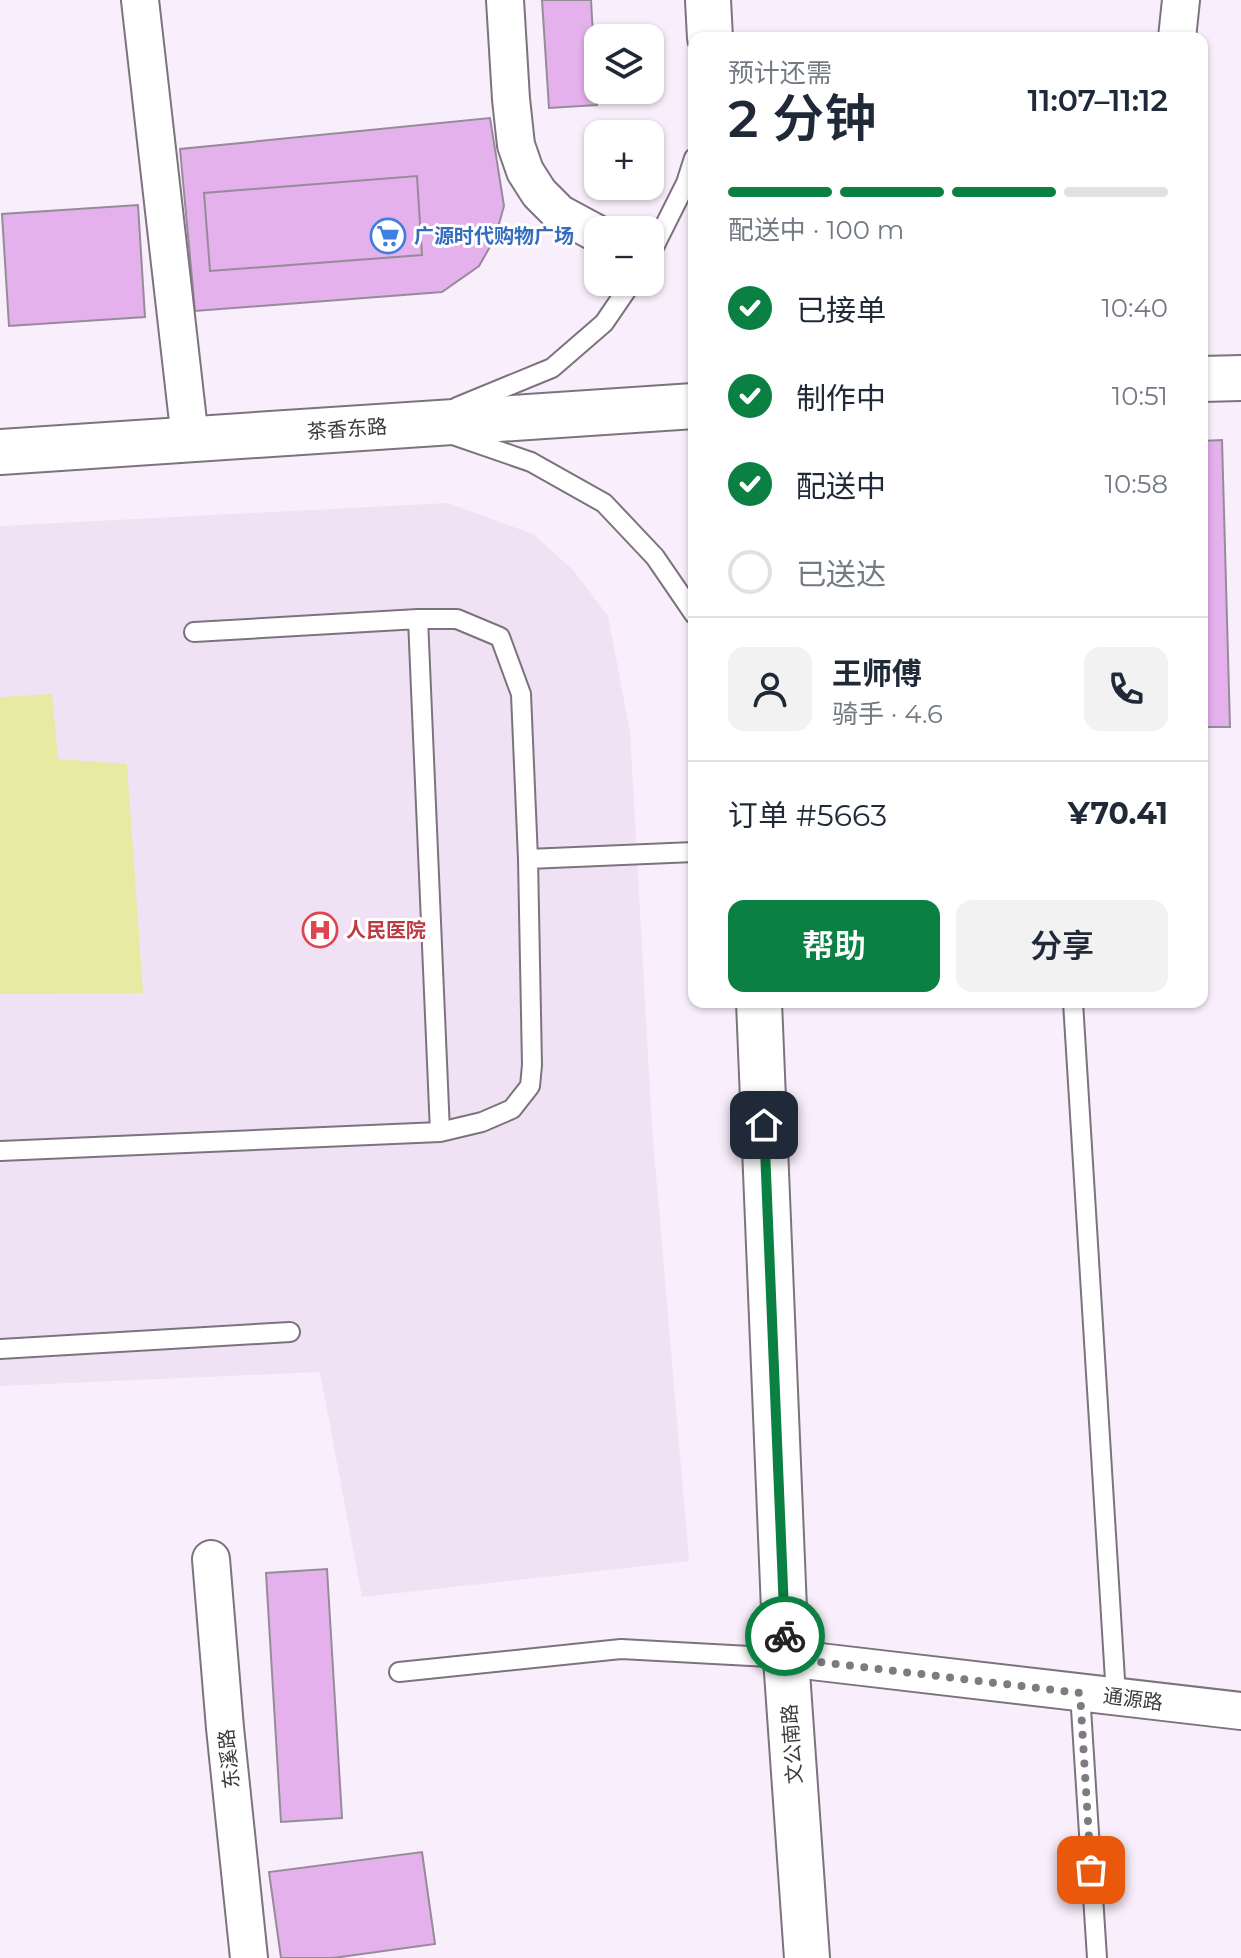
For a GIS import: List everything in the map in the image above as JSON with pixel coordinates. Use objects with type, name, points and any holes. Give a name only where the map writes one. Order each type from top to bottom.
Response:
[{"type":"main road","points":[[708,0],[710,32]]},
{"type":"main road","points":[[1208,379],[1241,378]]},
{"type":"main road","name":"茶香东路","points":[[0,452],[688,406]]},
{"type":"main road","name":"文公南路","points":[[759,1008],[786,1658],[807,1958]]},
{"type":"street","points":[[140,0],[190,439]]},
{"type":"street","points":[[505,0],[516,145],[525,171],[539,193],[559,213],[584,226]]},
{"type":"street","points":[[1178,32],[1181,0]]},
{"type":"street","name":"东溪路","points":[[211,1559],[249,1958]]},
{"type":"street","name":"通源路","points":[[786,1658],[1241,1711]]},
{"type":"lane","points":[[664,227],[688,177]]},
{"type":"lane","points":[[420,424],[552,368],[604,323],[622,296]]},
{"type":"lane","points":[[420,424],[531,462],[604,503],[655,557],[688,605]]},
{"type":"lane","points":[[418,619],[440,1132]]},
{"type":"lane","points":[[0,1151],[440,1132],[482,1122],[512,1109],[530,1086],[528,859],[521,694],[500,637],[457,619],[194,632]]},
{"type":"lane","points":[[528,859],[688,852]]},
{"type":"lane","points":[[1073,1008],[1116,1696]]},
{"type":"lane","points":[[0,1349],[290,1332]]},
{"type":"lane","points":[[399,1672],[621,1649],[786,1658]]},
{"type":"lane","points":[[1080,1693],[1097,1958]]},
{"type":"shaded area","name":"人民医院","points":[[448,503],[533,534],[573,570],[608,616],[630,732],[652,1128],[689,1561],[362,1597],[320,1372],[0,1386],[0,526]]},
{"type":"green space","points":[[52,694],[58,759],[127,764],[143,993],[0,994],[0,697]]},
{"type":"building","points":[[542,0],[591,0],[592,24],[584,24],[584,104],[597,105],[549,108]]},
{"type":"building","points":[[490,118],[504,206],[495,238],[479,266],[442,292],[195,311],[180,149]]},
{"type":"building","points":[[417,176],[422,255],[210,271],[204,193]]},
{"type":"building","points":[[138,205],[145,317],[9,326],[2,214]]},
{"type":"building","points":[[1222,440],[1230,727],[1208,727],[1208,441]]},
{"type":"building","points":[[327,1569],[342,1818],[281,1822],[266,1573]]},
{"type":"building","points":[[422,1852],[435,1944],[333,1958],[281,1958],[269,1872]]},
{"type":"way so far","points":[[785,1636],[786,1658],[1080,1693],[1091,1870]]},
{"type":"place","name":"广源时代购物广场","points":[[388,236]]},
{"type":"place","name":"人民医院","points":[[320,930]]},
{"type":"route","points":[[764,1125],[785,1636]]}]
